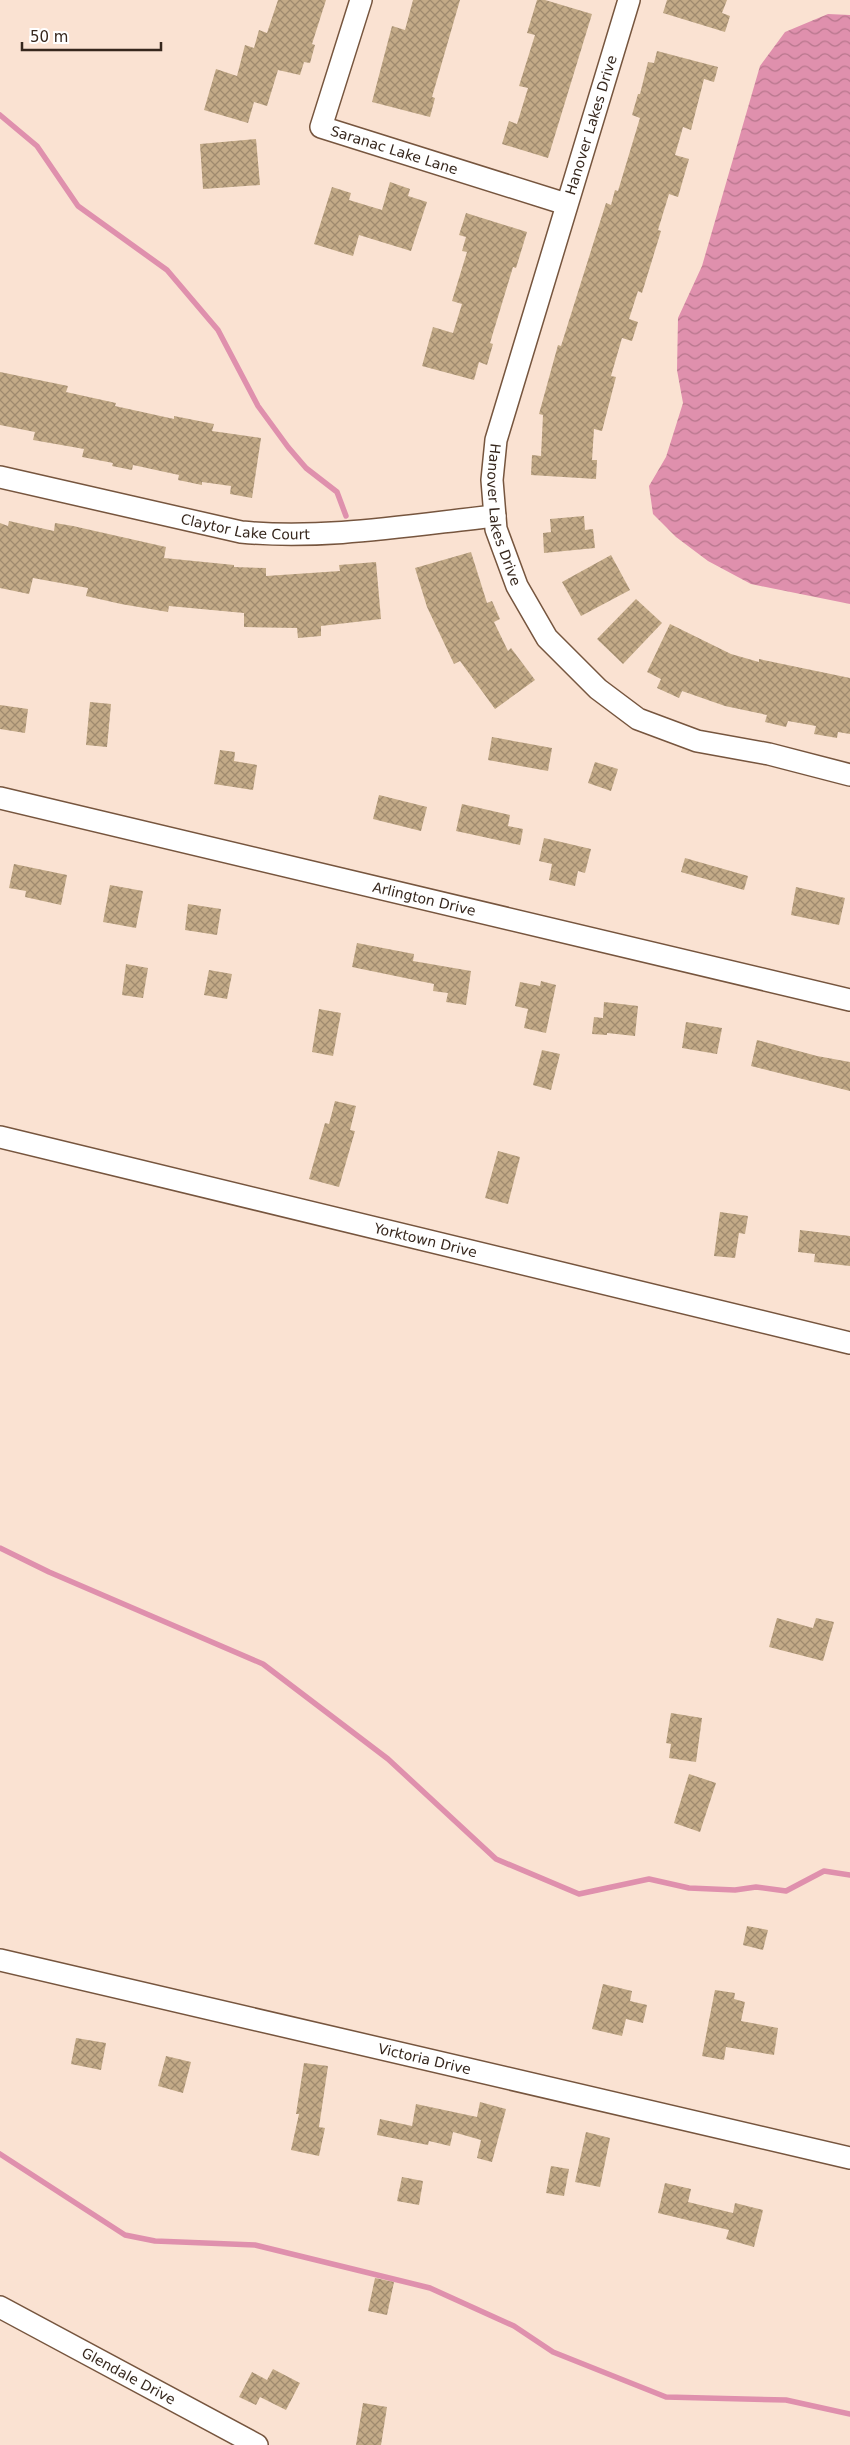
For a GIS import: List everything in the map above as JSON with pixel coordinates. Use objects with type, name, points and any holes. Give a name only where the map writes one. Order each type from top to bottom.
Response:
[{"type":"street","name":"Saranac Lake Lane","points":[[361,0],[321,127],[566,204]]},
{"type":"street","name":"Hanover Lakes Drive","points":[[630,0],[566,204],[496,440],[492,480],[496,529],[517,586],[548,638],[598,689],[638,719],[697,741],[769,754],[850,775]]},
{"type":"street","name":"Claytor Lake Court","points":[[0,477],[241,532],[276,535],[315,534],[495,516]]},
{"type":"street","name":"Arlington Drive","points":[[0,798],[850,1000]]},
{"type":"street","name":"Yorktown Drive","points":[[0,1137],[850,1344]]},
{"type":"street","name":"Victoria Drive","points":[[0,1960],[850,2158]]},
{"type":"street","name":"Glendale Drive","points":[[0,2307],[257,2445]]},
{"type":"water","points":[[828,14],[850,15],[850,604],[751,584],[708,561],[676,537],[653,514],[649,486],[666,457],[683,403],[677,370],[678,318],[702,266],[760,66],[785,32]]},
{"type":"building","points":[[278,0],[326,0],[312,44],[315,45],[310,63],[304,62],[300,75],[278,70],[267,106],[254,102],[248,123],[204,110],[216,69],[237,76],[245,45],[254,48],[259,30],[267,33]]},
{"type":"building","points":[[413,0],[460,0],[432,97],[435,98],[430,117],[372,102],[392,26],[405,30]]},
{"type":"building","points":[[537,0],[545,0],[592,14],[548,158],[502,144],[509,121],[517,124],[528,88],[519,86],[535,35],[527,33]]},
{"type":"building","points":[[667,0],[727,0],[722,13],[730,16],[725,32],[663,13]]},
{"type":"building","points":[[657,51],[718,67],[714,82],[704,79],[691,130],[683,127],[675,155],[689,159],[678,197],[669,194],[658,230],[661,231],[642,293],[638,291],[629,319],[638,322],[632,341],[622,338],[611,376],[616,377],[602,431],[594,429],[592,460],[597,460],[596,479],[531,475],[532,455],[541,456],[543,415],[539,414],[558,345],[561,346],[606,203],[611,205],[615,190],[618,191],[640,118],[632,115],[638,94],[640,94],[648,62],[654,63]]},
{"type":"building","points":[[256,139],[260,185],[203,189],[200,144]]},
{"type":"building","points":[[390,182],[410,189],[408,196],[427,202],[411,251],[359,235],[353,256],[314,244],[332,187],[351,193],[349,200],[382,210]]},
{"type":"building","points":[[466,213],[527,232],[516,268],[513,267],[490,343],[493,344],[487,365],[479,362],[474,380],[422,366],[433,327],[453,333],[462,304],[452,301],[467,252],[462,251],[466,237],[459,235]]},
{"type":"building","points":[[0,372],[68,386],[66,392],[116,403],[115,406],[174,419],[174,416],[214,424],[212,431],[261,438],[252,498],[230,494],[231,486],[202,482],[202,485],[178,480],[179,475],[133,465],[132,470],[112,466],[113,463],[82,457],[84,449],[33,440],[35,432],[0,425]]},
{"type":"building","points":[[584,516],[585,530],[593,529],[595,548],[544,553],[543,533],[551,532],[550,519]]},
{"type":"building","points":[[9,521],[54,531],[55,523],[73,526],[166,547],[164,558],[234,565],[234,567],[266,568],[266,576],[340,571],[339,565],[376,562],[381,619],[321,626],[321,636],[298,638],[297,628],[244,627],[244,613],[169,606],[168,612],[86,596],[88,588],[33,578],[29,594],[0,588],[0,523],[8,526]]},
{"type":"building","points":[[471,552],[487,603],[492,601],[500,619],[494,622],[508,651],[511,648],[535,680],[495,709],[460,661],[454,664],[427,607],[415,568]]},
{"type":"building","points":[[611,555],[630,590],[581,616],[562,582]]},
{"type":"building","points":[[636,599],[662,623],[623,664],[597,639]]},
{"type":"building","points":[[670,624],[731,654],[759,662],[759,659],[850,678],[850,734],[838,732],[837,738],[814,734],[816,726],[788,721],[786,727],[765,722],[767,715],[725,706],[682,691],[679,698],[657,688],[661,679],[647,672]]},
{"type":"building","points":[[90,702],[111,704],[107,747],[86,745]]},
{"type":"building","points":[[0,705],[28,709],[25,733],[0,729]]},
{"type":"building","points":[[492,737],[552,748],[548,771],[488,760]]},
{"type":"building","points":[[220,750],[235,752],[234,761],[257,765],[253,790],[214,784]]},
{"type":"building","points":[[595,762],[618,769],[611,791],[588,783]]},
{"type":"building","points":[[379,795],[427,807],[421,831],[373,819]]},
{"type":"building","points":[[462,804],[510,815],[508,826],[523,829],[520,845],[456,831]]},
{"type":"building","points":[[544,838],[591,849],[585,873],[578,871],[575,886],[549,880],[552,864],[539,861]]},
{"type":"building","points":[[685,858],[748,876],[744,890],[681,872]]},
{"type":"building","points":[[14,864],[67,875],[61,905],[25,897],[26,891],[9,888]]},
{"type":"building","points":[[110,885],[143,891],[136,928],[103,922]]},
{"type":"building","points":[[796,887],[845,898],[839,925],[791,915]]},
{"type":"building","points":[[188,904],[221,909],[217,935],[185,930]]},
{"type":"building","points":[[357,943],[414,954],[413,961],[471,971],[466,1005],[446,1002],[448,993],[433,991],[434,984],[352,967]]},
{"type":"building","points":[[126,964],[148,968],[143,998],[122,995]]},
{"type":"building","points":[[209,970],[232,974],[227,999],[204,995]]},
{"type":"building","points":[[541,981],[556,985],[546,1033],[524,1028],[528,1009],[515,1006],[520,982],[540,986]]},
{"type":"building","points":[[604,1002],[638,1006],[635,1036],[607,1033],[607,1035],[592,1034],[594,1017],[603,1018]]},
{"type":"building","points":[[319,1009],[341,1013],[333,1056],[312,1052]]},
{"type":"building","points":[[686,1022],[722,1028],[717,1054],[682,1048]]},
{"type":"building","points":[[757,1040],[817,1056],[850,1062],[850,1091],[751,1066]]},
{"type":"building","points":[[542,1050],[560,1054],[551,1090],[533,1085]]},
{"type":"building","points":[[335,1101],[356,1106],[350,1130],[355,1131],[339,1187],[309,1179],[325,1123],[329,1124]]},
{"type":"building","points":[[498,1151],[520,1157],[508,1204],[485,1198]]},
{"type":"building","points":[[720,1212],[748,1216],[745,1234],[739,1233],[735,1258],[714,1256]]},
{"type":"building","points":[[800,1230],[850,1236],[850,1266],[814,1262],[815,1254],[798,1252]]},
{"type":"building","points":[[777,1618],[813,1628],[816,1618],[834,1622],[823,1661],[769,1647]]},
{"type":"building","points":[[671,1713],[702,1718],[696,1762],[669,1758],[671,1744],[666,1743]]},
{"type":"building","points":[[689,1774],[716,1783],[700,1832],[674,1823]]},
{"type":"building","points":[[747,1926],[768,1930],[763,1950],[743,1945]]},
{"type":"building","points":[[603,1984],[632,1991],[630,2001],[647,2005],[643,2023],[626,2019],[622,2036],[592,2029]]},
{"type":"building","points":[[715,1990],[735,1993],[734,1999],[745,2002],[741,2021],[778,2028],[774,2055],[726,2047],[724,2060],[702,2056]]},
{"type":"building","points":[[76,2038],[106,2043],[101,2070],[71,2064]]},
{"type":"building","points":[[166,2056],[191,2062],[183,2093],[158,2086]]},
{"type":"building","points":[[304,2063],[328,2066],[319,2127],[325,2128],[319,2156],[291,2150],[299,2114],[296,2114]]},
{"type":"building","points":[[480,2102],[506,2109],[492,2162],[477,2158],[481,2140],[453,2132],[450,2146],[429,2141],[428,2145],[377,2135],[380,2119],[412,2126],[416,2104],[477,2117]]},
{"type":"building","points":[[586,2132],[610,2138],[600,2187],[575,2182]]},
{"type":"building","points":[[551,2166],[569,2169],[564,2196],[546,2193]]},
{"type":"building","points":[[402,2177],[423,2181],[419,2205],[397,2201]]},
{"type":"building","points":[[665,2183],[691,2189],[688,2202],[733,2213],[735,2203],[763,2210],[754,2247],[726,2239],[729,2230],[658,2213]]},
{"type":"building","points":[[375,2278],[394,2282],[387,2315],[368,2311]]},
{"type":"building","points":[[273,2369],[300,2383],[286,2410],[260,2397],[256,2405],[239,2397],[252,2372],[267,2380]]},
{"type":"building","points":[[363,2403],[387,2407],[381,2445],[356,2445]]},
{"type":"waterway","points":[[0,115],[37,146],[78,206],[167,270],[218,330],[258,406],[288,447],[306,468],[337,492],[346,516]]},
{"type":"waterway","points":[[0,1548],[49,1572],[263,1664],[388,1759],[496,1859],[579,1894],[649,1879],[689,1888],[735,1890],[756,1887],[786,1891],[824,1871],[850,1875]]},
{"type":"waterway","points":[[0,2154],[125,2235],[155,2241],[255,2245],[430,2288],[514,2326],[553,2352],[666,2397],[786,2400],[850,2414]]}]
